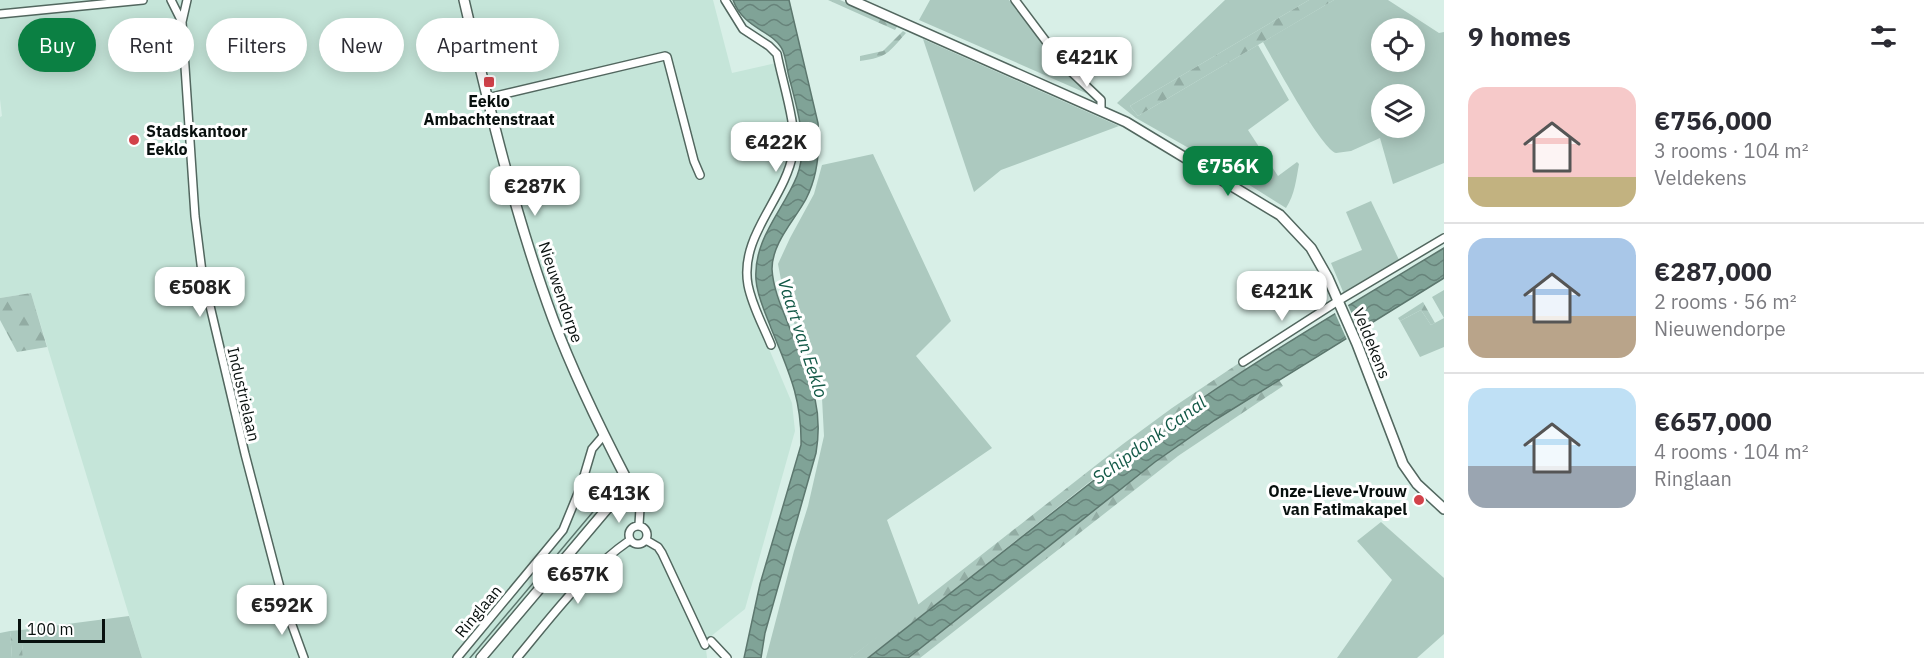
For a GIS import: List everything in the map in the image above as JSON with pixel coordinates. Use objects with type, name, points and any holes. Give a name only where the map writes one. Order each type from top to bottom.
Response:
[{"type":"main road","name":"Nieuwendorpe","points":[[464,0],[503,159],[552,316],[577,377],[627,480]]},
{"type":"main road","name":"Veldekens","points":[[851,0],[1101,109],[1142,131],[1280,215],[1303,238],[1317,257],[1356,341],[1398,455],[1417,484],[1444,509]]},
{"type":"main road","name":"Ringlaan","points":[[481,658],[622,491],[627,480]]},
{"type":"street","points":[[0,14],[143,0]]},
{"type":"street","name":"Industrielaan","points":[[171,0],[180,18]]},
{"type":"street","name":"Industrielaan","points":[[183,18],[187,0]]},
{"type":"street","points":[[725,0],[743,29],[770,46],[777,54],[794,135],[794,150],[786,181],[753,239],[748,260],[748,282],[752,299],[771,345]]},
{"type":"street","points":[[1015,0],[1063,64],[1101,100],[1101,109]]},
{"type":"street","points":[[487,98],[667,57],[694,161],[700,175]]},
{"type":"street","name":"Industrielaan","points":[[185,72],[195,216],[202,272],[244,454],[284,603],[304,658]]},
{"type":"street","points":[[1243,362],[1444,238]]},
{"type":"street","name":"Ringlaan","points":[[457,658],[568,522],[592,450],[604,435]]},
{"type":"street","points":[[627,480],[640,508],[639,525]]},
{"type":"street","points":[[630,540],[638,544],[646,540],[648,534],[639,525]]},
{"type":"street","points":[[630,540],[628,537],[631,529],[639,525]]},
{"type":"street","points":[[517,658],[585,578],[630,540]]},
{"type":"street","points":[[646,540],[658,547],[662,553],[708,643],[727,658]]},
{"type":"shaded area","points":[[0,0],[713,0],[732,73],[776,63],[792,146],[786,170],[744,263],[744,281],[750,304],[792,403],[795,431],[745,609],[705,641],[707,658],[142,658],[31,293],[0,298],[0,117],[2,116]]},
{"type":"green space","points":[[828,0],[840,0],[898,25],[895,30]]},
{"type":"green space","points":[[930,0],[1009,0],[1059,64],[1088,94],[919,20]]},
{"type":"green space","points":[[1225,0],[1309,0],[1130,106],[1138,116],[1258,45],[1289,100],[1248,130],[1278,176],[1297,162],[1299,164],[1293,192],[1286,208],[1208,159],[1136,118],[1117,103]]},
{"type":"green space","points":[[1309,0],[1334,0],[1138,116],[1130,106]]},
{"type":"green space","points":[[1334,0],[1388,0],[1416,18],[1371,18],[1371,72],[1425,72],[1425,24],[1439,33],[1444,32],[1444,163],[1393,184],[1380,138],[1351,151],[1336,153],[1319,136],[1263,42]]},
{"type":"green space","points":[[903,31],[906,33],[887,53],[860,61],[860,56],[883,51]]},
{"type":"green space","points":[[923,39],[1119,126],[1001,170],[974,192]]},
{"type":"green space","points":[[873,154],[951,321],[916,356],[992,448],[887,520],[919,606],[850,658],[766,658],[808,506],[824,436],[822,398],[816,376],[785,301],[778,264],[814,194],[822,165]]},
{"type":"green space","points":[[1371,201],[1400,262],[1344,294],[1331,263],[1362,250],[1346,212]]},
{"type":"green space","points":[[1444,290],[1444,318],[1432,297]]},
{"type":"green space","points":[[31,293],[47,347],[17,352],[0,320],[0,298]]},
{"type":"green space","points":[[1423,302],[1435,323],[1431,325],[1421,310],[1400,321],[1398,318]]},
{"type":"green space","points":[[1421,310],[1431,325],[1444,318],[1444,347],[1420,357],[1400,321]]},
{"type":"green space","points":[[1242,361],[1246,369],[1204,396],[1121,457],[868,658],[850,658],[1123,444]]},
{"type":"green space","points":[[1279,380],[1283,386],[1178,456],[920,658],[908,658],[1155,462],[1215,420]]},
{"type":"green space","points":[[1381,522],[1444,578],[1444,634],[1417,658],[1337,658],[1392,580],[1357,541]]},
{"type":"green space","points":[[129,616],[142,658],[23,658],[21,630]]},
{"type":"green space","points":[[21,630],[23,658],[12,658],[10,631]]},
{"type":"green space","points":[[10,631],[12,658],[0,658],[0,633]]},
{"type":"water","points":[[733,0],[789,0],[819,133],[817,162],[810,190],[784,232],[773,259],[772,269],[779,302],[816,401],[818,434],[816,453],[765,633],[761,658],[744,658],[760,584],[801,445],[801,428],[788,371],[760,298],[756,280],[756,265],[764,238],[797,176],[802,139],[783,51],[773,38],[744,18]]},
{"type":"water","name":"Schipdonk Canal","points":[[1444,248],[1444,278],[1215,420],[1155,462],[908,658],[868,658],[1168,422],[1270,354]]},
{"type":"pier","points":[[1347,303],[1361,334],[1348,342],[1334,311]]},
{"type":"waterway","points":[[470,658],[613,488]]},
{"type":"place","name":"Eeklo Ambachtenstraat","points":[[489,82]]},
{"type":"place","name":"Stadskantoor Eeklo","points":[[134,140]]},
{"type":"place","name":"Onze-Lieve-Vrouw van Fatimakapel","points":[[1419,500]]},
{"type":"water label","name":"Vaart van Eeklo","points":[[803,338]]}]
